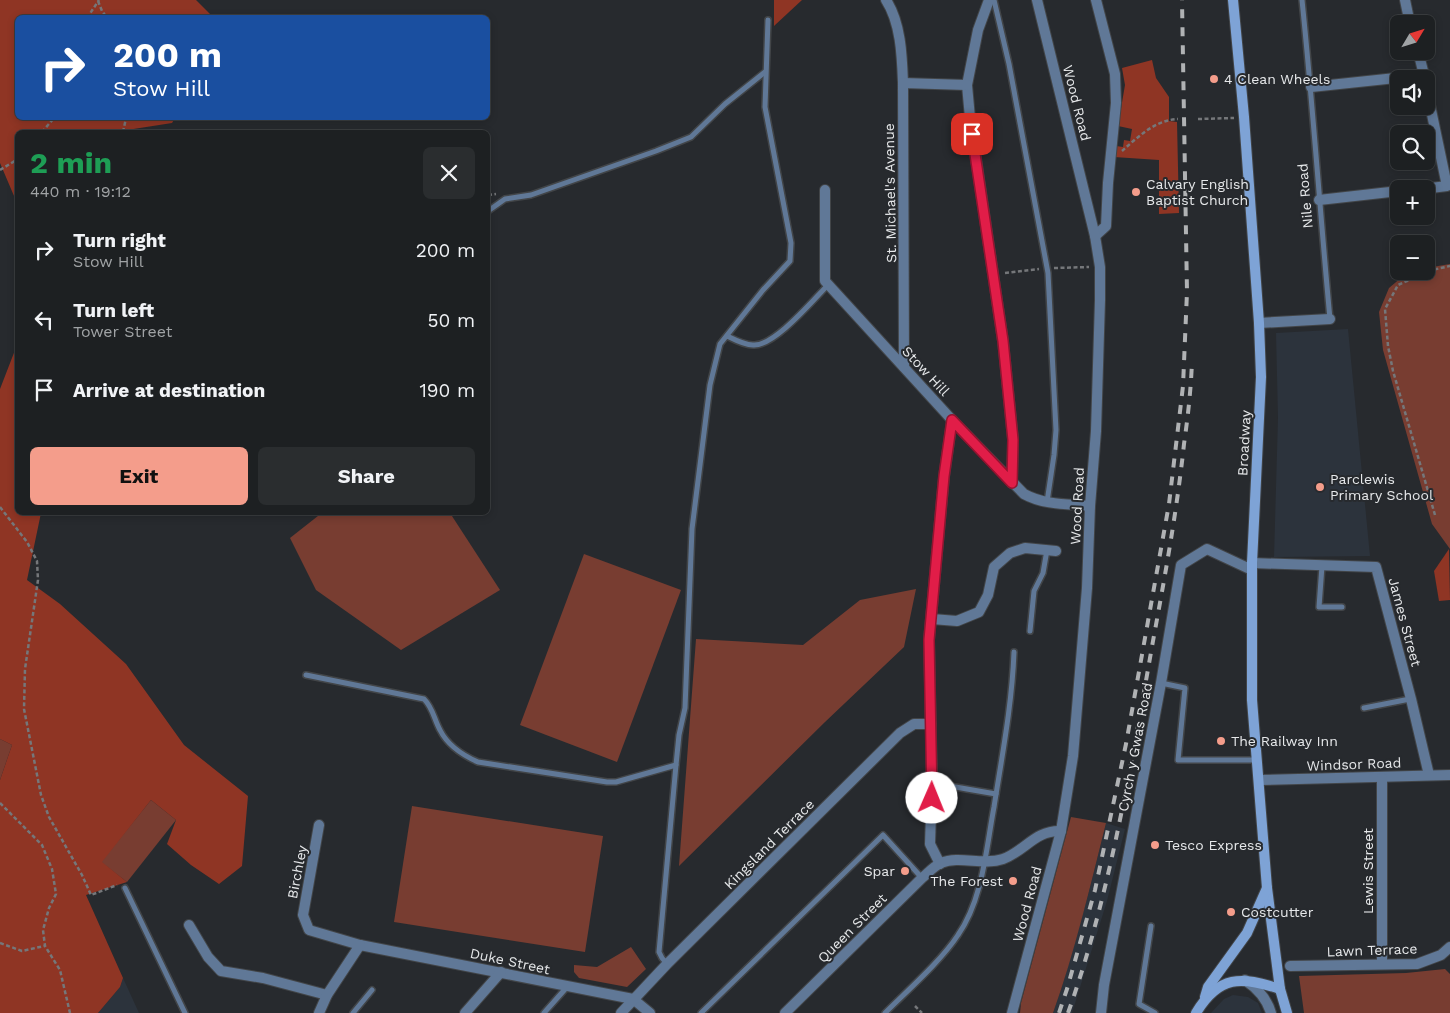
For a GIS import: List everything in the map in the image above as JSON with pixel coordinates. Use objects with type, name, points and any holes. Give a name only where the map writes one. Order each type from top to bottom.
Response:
[{"type":"main road","name":"Broadway","points":[[1233,0],[1244,117],[1259,323],[1261,377],[1252,567],[1252,700],[1267,888],[1280,989],[1287,1013]]},
{"type":"main road","points":[[1196,1013],[1208,987],[1247,933],[1267,888]]},
{"type":"main road","points":[[1205,997],[1228,982],[1235,980],[1262,983],[1280,989]]},
{"type":"street","name":"St. Michael's Avenue","points":[[886,0],[894,12],[903,83],[904,367]]},
{"type":"street","points":[[989,0],[978,30],[967,86],[971,127],[1003,341],[1013,440],[1012,483]]},
{"type":"street","name":"Wood Road","points":[[1012,1013],[1061,831],[1073,756],[1087,588],[1090,506],[1096,431],[1100,300],[1100,267],[1095,236],[1037,0]]},
{"type":"street","points":[[1095,236],[1106,226],[1109,163],[1116,103],[1115,74],[1096,0]]},
{"type":"street","points":[[1405,0],[1408,15]]},
{"type":"street","points":[[1311,88],[1390,80]]},
{"type":"street","points":[[903,83],[967,86]]},
{"type":"street","points":[[1432,115],[1447,186],[1435,187]]},
{"type":"street","points":[[825,190],[827,283]]},
{"type":"street","points":[[1319,200],[1390,192]]},
{"type":"street","name":"Stow Hill","points":[[827,283],[952,420],[1024,494],[1036,501],[1047,503],[1090,506]]},
{"type":"street","name":"Nile Road","points":[[1259,323],[1330,319]]},
{"type":"street","points":[[952,420],[943,486],[929,640],[932,782],[930,844],[940,864],[952,860],[984,862],[1002,859],[1018,851],[1044,833],[1061,831]]},
{"type":"street","points":[[932,619],[957,621],[979,612],[988,596],[994,567],[1010,553],[1026,548],[1051,551]]},
{"type":"street","name":"Cyrch y Gwas Road","points":[[1101,1013],[1104,986],[1161,683],[1181,565],[1207,550],[1252,567]]},
{"type":"street","name":"James Street","points":[[1252,567],[1322,566],[1376,568],[1429,775]]},
{"type":"street","name":"Kingsland Terrace","points":[[621,1013],[900,734],[914,724],[931,724]]},
{"type":"street","name":"Windsor Road","points":[[1259,780],[1450,775]]},
{"type":"street","name":"Lewis Street","points":[[1382,778],[1382,964]]},
{"type":"street","name":"Birchley","points":[[319,825],[303,915],[309,930],[360,945]]},
{"type":"street","name":"Queen Street","points":[[785,1013],[922,878],[940,864]]},
{"type":"street","points":[[189,925],[208,957],[222,971],[263,978],[327,995]]},
{"type":"street","points":[[319,1013],[327,995],[360,945]]},
{"type":"street","name":"Duke Street","points":[[360,945],[633,999],[650,1013]]},
{"type":"street","name":"Lawn Terrace","points":[[1290,966],[1417,964],[1441,955],[1450,947]]},
{"type":"street","points":[[465,1013],[501,972]]},
{"type":"street","points":[[1245,980],[1252,984],[1265,1000],[1270,1013]]},
{"type":"lane","points":[[994,0],[1009,64],[1048,273],[1056,430],[1047,503]]},
{"type":"lane","name":"Nile Road","points":[[1302,0],[1330,319]]},
{"type":"lane","points":[[668,964],[662,958],[660,952],[676,765],[684,708],[692,529],[710,385],[720,344],[763,290],[790,261],[792,243],[765,107],[768,20]]},
{"type":"lane","points":[[490,210],[505,199],[540,192],[656,151],[691,136],[725,104],[765,72]]},
{"type":"lane","points":[[727,336],[753,346],[763,344],[775,338],[827,283]]},
{"type":"lane","points":[[1030,631],[1034,591],[1043,574],[1051,551]]},
{"type":"lane","points":[[1322,566],[1319,607],[1342,607]]},
{"type":"lane","points":[[885,1013],[944,952],[958,935],[971,912],[984,862],[996,794],[1012,694],[1014,652]]},
{"type":"lane","points":[[306,675],[424,699],[432,709],[439,730],[449,744],[465,757],[478,762],[607,782],[616,782],[676,765]]},
{"type":"lane","points":[[1161,683],[1185,688],[1178,760],[1257,760]]},
{"type":"lane","points":[[1364,708],[1411,699]]},
{"type":"lane","points":[[932,782],[996,794]]},
{"type":"lane","points":[[702,1013],[882,836],[922,878]]},
{"type":"lane","points":[[125,888],[185,1013]]},
{"type":"lane","points":[[1151,926],[1139,1004],[1155,1013]]},
{"type":"lane","points":[[544,1013],[567,987]]},
{"type":"lane","points":[[353,1013],[372,990]]},
{"type":"path","points":[[88,15],[99,1]]},
{"type":"path","points":[[99,1],[105,15]]},
{"type":"path","points":[[1198,119],[1244,117]]},
{"type":"path","points":[[1126,148],[1159,123],[1178,119]]},
{"type":"path","points":[[44,130],[52,120]]},
{"type":"path","points":[[0,170],[15,161]]},
{"type":"path","points":[[1435,515],[1393,371],[1388,346],[1385,310],[1398,285],[1432,270],[1450,266]]},
{"type":"path","points":[[0,507],[27,542],[37,561],[38,580],[25,669],[24,709],[40,795],[49,817],[82,874],[91,895],[118,885],[125,888]]},
{"type":"path","points":[[0,802],[42,844],[52,869],[56,894],[49,908],[43,930],[45,946],[60,970],[70,1013]]},
{"type":"path","points":[[0,943],[22,951],[45,946]]},
{"type":"path","points":[[915,1006],[922,1013]]},
{"type":"shaded area","points":[[0,0],[196,0],[211,15],[15,15],[15,120],[174,120],[172,123],[127,130],[15,130],[15,198],[0,163]]},
{"type":"shaded area","points":[[774,0],[802,0],[774,26]]},
{"type":"shaded area","points":[[1152,60],[1156,78],[1169,97],[1169,121],[1177,122],[1179,213],[1159,214],[1159,160],[1114,157],[1116,146],[1123,147],[1124,140],[1130,141],[1132,129],[1118,126],[1125,85],[1122,68]]},
{"type":"shaded area","points":[[1450,264],[1450,549],[1432,524],[1383,350],[1379,312],[1389,288],[1398,280],[1435,280],[1435,266]]},
{"type":"shaded area","name":"Parclewis Primary School","points":[[1348,329],[1370,556],[1274,557],[1278,418],[1276,333]]},
{"type":"shaded area","points":[[15,350],[15,515],[41,515],[27,580],[60,604],[126,664],[184,745],[248,796],[242,866],[219,884],[191,865],[167,844],[176,820],[151,800],[102,862],[127,882],[86,895],[123,978],[120,987],[98,1013],[0,1013],[0,780],[12,745],[0,739],[0,389]]},
{"type":"shaded area","points":[[319,515],[451,515],[500,590],[401,650],[316,590],[290,538]]},
{"type":"shaded area","points":[[1449,549],[1450,600],[1439,601],[1434,571]]},
{"type":"shaded area","points":[[584,554],[681,590],[617,762],[520,725]]},
{"type":"shaded area","points":[[916,589],[904,647],[679,866],[696,639],[803,645],[860,600]]},
{"type":"shaded area","points":[[0,739],[12,745],[0,780]]},
{"type":"shaded area","points":[[151,800],[176,820],[127,882],[101,862]]},
{"type":"shaded area","points":[[412,806],[603,836],[585,952],[394,922]]},
{"type":"shaded area","points":[[1071,817],[1106,823],[1088,895],[1053,1013],[1020,1013],[1021,1003]]},
{"type":"shaded area","points":[[1106,823],[1125,829],[1107,901],[1072,1013],[1053,1013],[1088,895]]},
{"type":"shaded area","points":[[631,947],[646,969],[627,987],[579,978],[574,972],[574,965],[597,967]]},
{"type":"shaded area","points":[[1445,969],[1450,974],[1450,1013],[1304,1013],[1299,976],[1406,973]]},
{"type":"shaded area","points":[[123,978],[139,1013],[98,1013],[120,987]]},
{"type":"shaded area","points":[[1233,995],[1248,997],[1258,1003],[1262,1013],[1211,1013],[1224,999]]},
{"type":"railway","points":[[1059,1013],[1095,890],[1126,744],[1169,504],[1183,386],[1187,292],[1182,0]]},
{"type":"railway","points":[[1068,1013],[1096,923],[1128,782],[1174,518],[1188,413],[1192,361]]},
{"type":"place","name":"4 Clean Wheels","points":[[1214,79]]},
{"type":"place","name":"Calvary English Baptist Church","points":[[1136,192]]},
{"type":"place","name":"Parclewis Primary School","points":[[1320,487]]},
{"type":"place","name":"The Railway Inn","points":[[1221,741]]},
{"type":"place","name":"Tesco Express","points":[[1155,845]]},
{"type":"place","name":"Spar","points":[[905,871]]},
{"type":"place","name":"The Forest","points":[[1013,881]]},
{"type":"place","name":"Costcutter","points":[[1231,912]]},
{"type":"route","points":[[932,798],[929,640],[944,476],[952,420],[1012,483],[1013,440],[1003,341],[972,134]]}]
